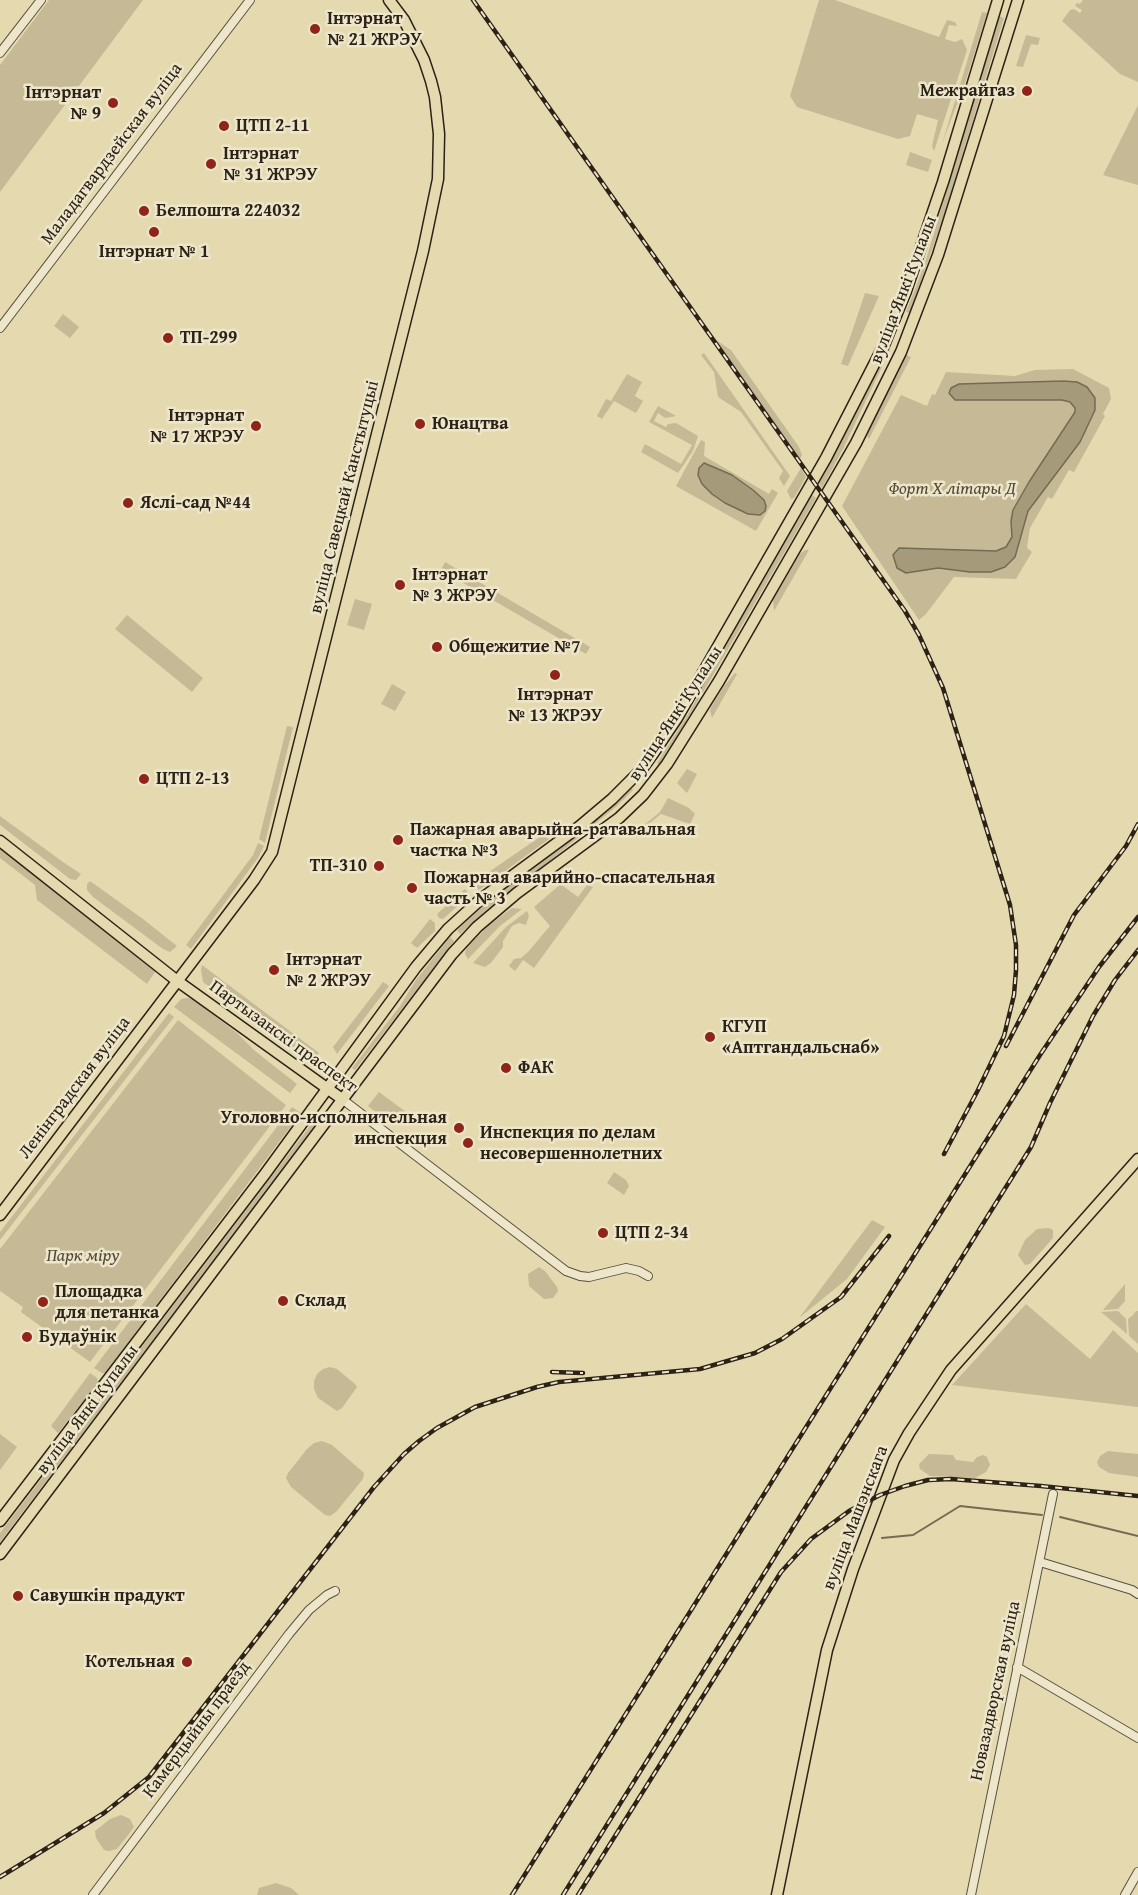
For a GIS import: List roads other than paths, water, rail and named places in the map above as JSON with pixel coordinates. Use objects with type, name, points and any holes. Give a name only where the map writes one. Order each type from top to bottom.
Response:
[{"type":"main road","name":"вуліца Савецкай Канстытуцыі","points":[[176,980],[254,880],[272,852],[431,216],[438,179],[439,134],[435,97],[424,60],[404,20],[389,0]]},
{"type":"main road","name":"вуліца Янкі Купалы","points":[[0,1521],[258,1183],[416,967],[448,929],[481,899],[596,813],[642,769],[676,718],[822,466],[891,329],[949,161],[998,0]]},
{"type":"main road","name":"вуліца Янкі Купалы","points":[[0,1554],[431,980],[477,927],[517,893],[619,818],[656,780],[719,681],[856,443],[908,336],[938,255],[1018,0]]},
{"type":"main road","points":[[891,329],[908,336]]},
{"type":"main road","points":[[642,769],[656,780]]},
{"type":"main road","name":"Партызанскі праспект","points":[[0,841],[176,980],[342,1099]]},
{"type":"main road","name":"Ленінградская вуліца","points":[[0,1215],[176,980]]},
{"type":"main road","name":"вуліца Машэнскага","points":[[777,1895],[827,1650],[853,1569],[894,1460],[951,1370],[1138,1159]]},
{"type":"street","points":[[0,53],[41,0]]},
{"type":"street","name":"Маладагвардзейская вуліца","points":[[0,328],[250,0]]},
{"type":"street","name":"Партызанскі праспект","points":[[342,1099],[566,1271],[589,1277],[626,1268],[648,1276]]},
{"type":"street","name":"Новазадворская вуліца","points":[[971,1895],[1053,1494]]},
{"type":"street","points":[[1040,1562],[1132,1590],[1138,1594]]},
{"type":"street","name":"Камерцыйны праезд","points":[[93,1895],[289,1634],[314,1606],[335,1591]]},
{"type":"street","points":[[1017,1667],[1138,1738]]},
{"type":"street","points":[[1125,1895],[1138,1872]]},
{"type":"waterway","points":[[882,1538],[913,1535],[960,1506],[1042,1515]]},
{"type":"waterway","points":[[1060,1517],[1138,1536]]},
{"type":"railway","points":[[473,0],[905,611],[919,635],[943,688],[1010,905],[1016,945],[1014,995],[1004,1036],[944,1154]]},
{"type":"railway","points":[[1006,1046],[1074,915],[1126,846],[1138,824]]},
{"type":"railway","points":[[512,1895],[1040,1055],[1099,967],[1138,917]]},
{"type":"railway","points":[[563,1895],[1031,1147],[1093,1016],[1115,980],[1138,950]]},
{"type":"railway","points":[[0,1877],[104,1813],[149,1777],[374,1487],[404,1454],[437,1428],[475,1407],[537,1387],[559,1382],[700,1369],[755,1353],[782,1339],[841,1297],[889,1236]]},
{"type":"railway","points":[[552,1372],[583,1373]]},
{"type":"railway","points":[[578,1895],[781,1572],[811,1539],[849,1511],[880,1495],[928,1480],[951,1479],[1138,1496]]},
{"type":"place","name":"Інтэрнат № 21 ЖРЭУ","points":[[315,29]]},
{"type":"place","name":"Межрайгаз","points":[[1027,91]]},
{"type":"place","name":"Інтэрнат № 9","points":[[113,103]]},
{"type":"place","name":"ЦТП 2-11","points":[[224,126]]},
{"type":"place","name":"Інтэрнат № 31 ЖРЭУ","points":[[211,164]]},
{"type":"place","name":"Белпошта 224032","points":[[144,211]]},
{"type":"place","name":"Інтэрнат № 1","points":[[154,232]]},
{"type":"place","name":"ТП-299","points":[[168,338]]},
{"type":"place","name":"Юнацтва","points":[[420,424]]},
{"type":"place","name":"Інтэрнат № 17 ЖРЭУ","points":[[256,426]]},
{"type":"place","name":"Яслі-сад №44","points":[[128,503]]},
{"type":"place","name":"Інтэрнат № 3 ЖРЭУ","points":[[400,585]]},
{"type":"place","name":"Общежитие №7","points":[[437,647]]},
{"type":"place","name":"Інтэрнат № 13 ЖРЭУ","points":[[555,675]]},
{"type":"place","name":"ЦТП 2-13","points":[[144,779]]},
{"type":"place","name":"Пажарная аварыйна-ратавальная частка №3","points":[[398,840]]},
{"type":"place","name":"ТП-310","points":[[379,866]]},
{"type":"place","name":"Пожарная аварийно-спасательная часть № 3","points":[[412,888]]},
{"type":"place","name":"Інтэрнат № 2 ЖРЭУ","points":[[274,970]]},
{"type":"place","name":"КГУП «Аптгандальснаб»","points":[[710,1037]]},
{"type":"place","name":"ФАК","points":[[506,1068]]},
{"type":"place","name":"Уголовно-исполнительная инспекция","points":[[459,1128]]},
{"type":"place","name":"Инспекция по делам несовершеннолетних","points":[[468,1143]]},
{"type":"place","name":"ЦТП 2-34","points":[[603,1233]]},
{"type":"place","name":"Склад","points":[[283,1301]]},
{"type":"place","name":"Площадка для петанка","points":[[43,1302]]},
{"type":"place","name":"Будаўнік","points":[[27,1337]]},
{"type":"place","name":"Савушкін прадукт","points":[[18,1596]]},
{"type":"place","name":"Котельная","points":[[187,1662]]},
{"type":"park label","name":"Форт X літары Д","points":[[952,489]]},
{"type":"park label","name":"Парк міру","points":[[83,1256]]}]
